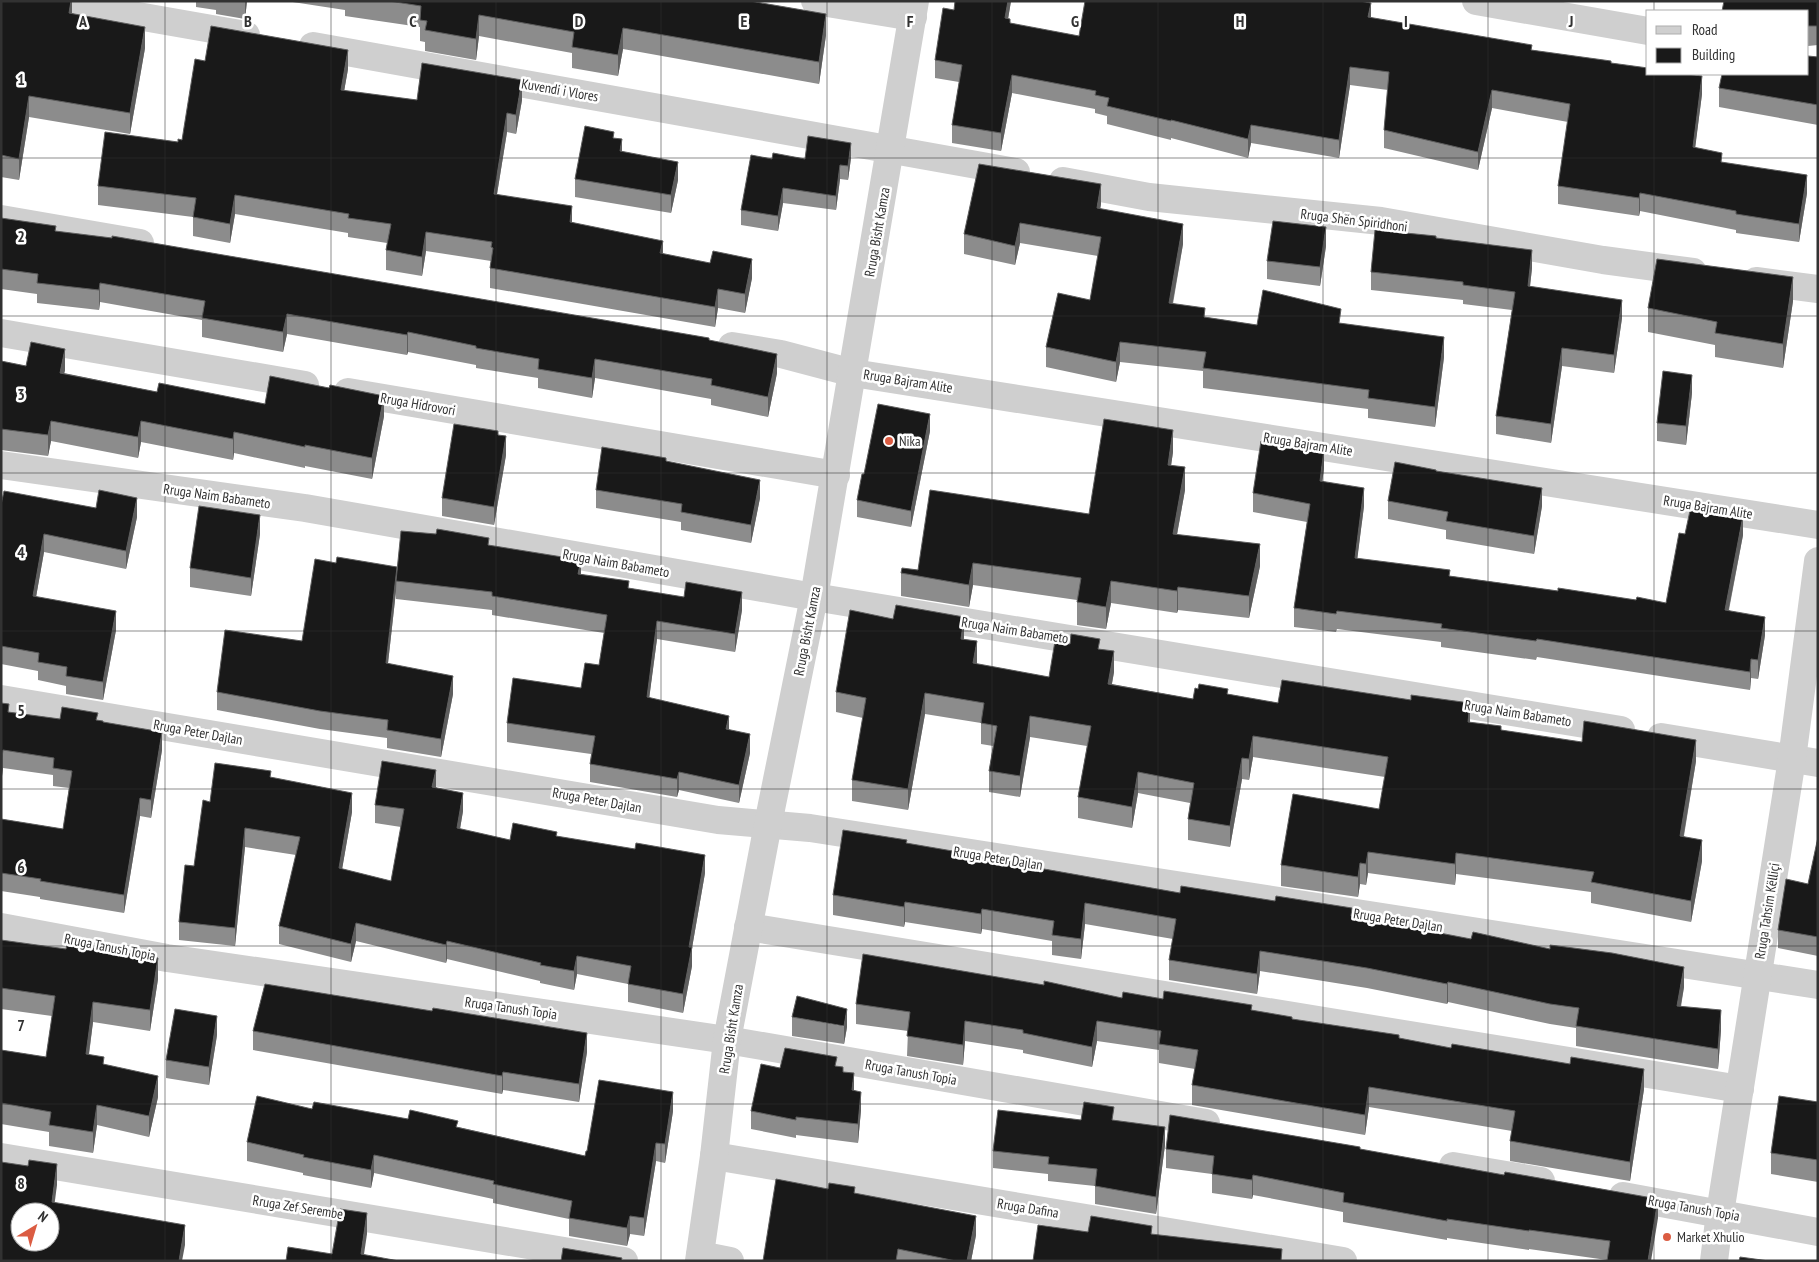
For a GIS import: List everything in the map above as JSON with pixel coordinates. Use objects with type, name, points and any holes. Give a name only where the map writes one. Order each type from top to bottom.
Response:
[{"type":"street","name":"Kuvendi i Vlores","points":[[52,1],[891,149]]},
{"type":"street","points":[[815,1],[914,9]]},
{"type":"street","points":[[1476,1],[1646,31]]},
{"type":"street","name":"Rruga Bisht Kamza","points":[[699,1258],[714,1156],[727,1040],[814,597],[914,9]]},
{"type":"street","name":"Rruga Shën Spiridhoni","points":[[891,149],[1149,197],[1381,221],[1603,260],[1818,289]]},
{"type":"street","points":[[1,220],[167,248]]},
{"type":"street","name":"Rruga Hidrovori","points":[[1,333],[836,475]]},
{"type":"street","name":"Rruga Bajram Alite","points":[[703,341],[781,354],[853,373],[1818,525]]},
{"type":"street","name":"Rruga Naim Babameto","points":[[1,465],[305,508],[814,597],[1805,761]]},
{"type":"street","name":"Rruga Tahsim Këlliçi","points":[[1714,1261],[1757,976],[1805,761],[1818,561]]},
{"type":"street","name":"Rruga Peter Dajlan","points":[[1,699],[718,820],[810,828],[1818,985]]},
{"type":"street","name":"Rruga Tanush Topia","points":[[1,927],[167,958],[727,1040],[1228,1127]]},
{"type":"street","points":[[748,927],[1740,1089]]},
{"type":"street","name":"Rruga Dafina","points":[[714,1156],[1343,1261]]},
{"type":"street","name":"Rruga Zef Serembe","points":[[1,1157],[624,1261]]},
{"type":"street","points":[[1425,1161],[1563,1185]]},
{"type":"street","name":"Rruga Tanush Topia","points":[[1602,1192],[1818,1232]]},
{"type":"street","points":[[699,1258],[730,1261]]},
{"type":"building","points":[[1,1],[71,1],[69,13],[145,27],[130,113],[29,96],[19,159],[1,155]]},
{"type":"building","points":[[389,1],[750,1],[826,14],[819,62],[623,28],[618,55],[572,47],[574,32],[479,15],[476,39],[425,30],[427,21],[420,20],[421,6]]},
{"type":"building","points":[[955,1],[1008,1],[1005,18],[1010,19],[1010,23],[1079,36],[1085,1],[1360,1],[1371,3],[1368,17],[1532,45],[1531,50],[1646,68],[1646,75],[1702,76],[1693,147],[1722,153],[1721,162],[1807,175],[1799,224],[1736,214],[1736,211],[1640,193],[1639,198],[1558,186],[1570,104],[1492,90],[1478,152],[1384,130],[1389,72],[1350,67],[1339,140],[1251,125],[1248,139],[1107,106],[1109,98],[1095,95],[1096,91],[1012,75],[1001,133],[952,125],[962,65],[935,60],[943,8],[954,10]]},
{"type":"building","points":[[1724,1],[1818,1],[1818,26],[1809,26],[1809,10],[1722,10]]},
{"type":"building","points":[[211,26],[348,50],[341,90],[417,100],[422,63],[522,80],[516,115],[507,113],[494,194],[572,206],[570,222],[663,241],[660,253],[710,263],[713,251],[752,259],[745,294],[718,289],[715,307],[490,268],[492,242],[426,232],[422,257],[386,250],[391,224],[348,218],[349,214],[235,195],[230,224],[193,217],[196,198],[98,186],[105,132],[178,142],[178,139],[182,140],[195,59],[205,61]]},
{"type":"building","points":[[1809,56],[1818,57],[1818,105],[1719,88],[1722,75],[1809,75]]},
{"type":"building","points":[[585,126],[614,132],[613,138],[622,139],[620,151],[678,162],[671,195],[575,179]]},
{"type":"building","points":[[808,136],[851,143],[848,166],[840,165],[836,196],[783,188],[778,216],[741,210],[751,155],[772,159],[773,153],[805,159]]},
{"type":"building","points":[[979,164],[1101,184],[1097,208],[1183,224],[1169,303],[1205,308],[1204,317],[1257,325],[1263,290],[1341,309],[1339,323],[1444,337],[1435,407],[1368,398],[1369,390],[1203,368],[1206,352],[1120,342],[1116,362],[1046,347],[1058,293],[1090,300],[1101,237],[1020,223],[1015,246],[964,234]]},
{"type":"building","points":[[1,218],[56,226],[55,231],[112,238],[112,236],[709,338],[709,340],[777,354],[768,397],[711,385],[712,379],[595,359],[592,378],[538,369],[539,359],[476,348],[476,346],[408,332],[407,335],[287,314],[283,332],[202,318],[205,301],[100,283],[99,290],[37,283],[38,274],[1,269]]},
{"type":"building","points":[[1273,221],[1326,227],[1320,267],[1267,261]]},
{"type":"building","points":[[1375,230],[1436,236],[1436,238],[1532,250],[1528,286],[1622,300],[1614,355],[1562,348],[1551,424],[1496,416],[1515,292],[1463,285],[1463,282],[1371,272]]},
{"type":"building","points":[[1657,259],[1793,277],[1783,344],[1715,333],[1717,322],[1648,308]]},
{"type":"building","points":[[31,342],[65,349],[60,373],[157,392],[159,383],[265,404],[270,376],[329,388],[330,385],[384,396],[372,458],[305,445],[305,447],[234,432],[233,439],[141,421],[138,437],[51,421],[48,435],[1,429],[1,361],[26,366]]},
{"type":"building","points":[[1663,371],[1692,375],[1686,426],[1657,423]]},
{"type":"building","points":[[878,404],[930,414],[911,511],[857,500]]},
{"type":"building","points":[[1104,419],[1173,430],[1168,465],[1185,467],[1173,534],[1260,544],[1249,596],[1178,587],[1177,591],[1111,581],[1106,607],[1077,602],[1081,578],[973,563],[969,585],[901,573],[902,568],[918,570],[930,490],[1089,514]]},
{"type":"building","points":[[454,424],[498,431],[498,435],[506,436],[494,507],[442,498]]},
{"type":"building","points":[[1261,441],[1324,450],[1320,481],[1364,488],[1355,558],[1450,570],[1449,576],[1558,591],[1558,588],[1636,600],[1637,597],[1666,603],[1679,533],[1685,534],[1691,506],[1743,516],[1725,610],[1765,617],[1758,660],[1751,659],[1750,672],[1537,639],[1536,641],[1441,628],[1442,624],[1337,611],[1336,614],[1294,608],[1310,504],[1253,493]]},
{"type":"building","points":[[602,447],[666,458],[666,461],[760,480],[751,525],[681,512],[682,504],[596,490]]},
{"type":"building","points":[[1395,462],[1436,471],[1542,488],[1534,536],[1446,521],[1448,512],[1388,501]]},
{"type":"building","points":[[99,490],[137,498],[126,551],[44,534],[33,596],[116,611],[103,682],[66,676],[67,667],[38,662],[39,653],[1,646],[1,505],[4,491],[96,508]]},
{"type":"building","points":[[199,506],[260,515],[251,578],[190,568]]},
{"type":"building","points":[[437,529],[489,538],[488,545],[581,560],[578,574],[629,581],[628,588],[684,597],[686,582],[742,592],[735,634],[657,621],[647,697],[729,716],[726,729],[750,734],[739,785],[679,772],[677,779],[590,764],[595,736],[507,723],[513,678],[581,688],[585,663],[599,665],[607,615],[492,596],[492,592],[396,581],[401,531],[436,534]]},
{"type":"building","points":[[337,557],[397,567],[386,663],[453,676],[441,739],[387,730],[388,720],[320,711],[217,692],[225,630],[302,641],[315,559],[336,563]]},
{"type":"building","points":[[896,605],[964,617],[961,639],[977,641],[973,663],[1049,677],[1055,641],[1070,644],[1071,634],[1100,639],[1098,649],[1114,651],[1108,684],[1193,699],[1195,688],[1198,689],[1199,684],[1228,689],[1227,694],[1278,703],[1282,680],[1411,700],[1411,695],[1470,703],[1468,722],[1501,726],[1501,730],[1582,742],[1584,721],[1696,740],[1680,836],[1702,840],[1691,901],[1591,882],[1594,872],[1456,853],[1455,864],[1368,852],[1366,864],[1360,863],[1358,877],[1281,865],[1293,794],[1379,809],[1388,757],[1253,736],[1249,759],[1242,758],[1230,826],[1188,819],[1194,783],[1138,772],[1132,807],[1078,797],[1091,726],[1030,716],[1020,776],[989,771],[997,726],[981,723],[984,703],[925,693],[908,789],[852,780],[866,698],[836,692],[850,610],[893,619]]},
{"type":"building","points":[[1,703],[9,704],[8,712],[60,719],[62,707],[98,713],[96,720],[103,722],[162,732],[151,800],[140,798],[124,895],[1,873],[1,819],[63,829],[72,771],[53,768],[54,758],[3,750],[1,758]]},
{"type":"building","points":[[382,761],[436,770],[432,787],[463,793],[457,828],[510,840],[513,823],[557,832],[556,836],[635,849],[636,843],[705,855],[689,947],[692,947],[683,994],[628,984],[631,966],[577,956],[574,971],[540,965],[541,963],[447,941],[446,945],[356,923],[351,944],[279,926],[300,837],[245,828],[235,928],[179,922],[185,865],[194,866],[203,800],[210,802],[215,763],[271,771],[270,777],[352,793],[339,868],[391,881],[404,809],[375,805]]},
{"type":"building","points":[[843,830],[907,840],[906,843],[1180,893],[1181,886],[1275,901],[1276,896],[1352,908],[1351,916],[1471,939],[1473,932],[1550,949],[1550,945],[1612,953],[1684,967],[1677,1006],[1721,1010],[1718,1049],[1576,1026],[1579,1008],[1367,968],[1260,951],[1257,974],[1169,960],[1176,919],[1085,903],[1081,939],[1052,935],[1054,921],[982,909],[981,914],[905,902],[904,907],[833,895]]},
{"type":"building","points":[[1818,837],[1818,937],[1778,930],[1786,879],[1808,884]]},
{"type":"building","points":[[1,940],[66,949],[67,944],[158,958],[150,1010],[93,1002],[86,1054],[104,1057],[103,1064],[158,1076],[149,1116],[97,1105],[93,1132],[49,1125],[51,1112],[1,1103],[1,1050],[46,1057],[55,996],[1,988]]},
{"type":"building","points":[[863,954],[1044,985],[1044,981],[1122,998],[1123,992],[1163,999],[1164,991],[1252,1005],[1251,1010],[1292,1017],[1292,1019],[1399,1035],[1399,1038],[1451,1048],[1452,1044],[1570,1064],[1571,1057],[1644,1069],[1630,1162],[1510,1141],[1515,1111],[1369,1087],[1365,1115],[1192,1085],[1198,1050],[1159,1044],[1161,1031],[1097,1021],[1092,1047],[1023,1033],[1023,1030],[965,1021],[963,1045],[907,1036],[910,1012],[856,1004]]},
{"type":"building","points":[[265,984],[432,1011],[433,1008],[587,1033],[579,1084],[503,1072],[502,1076],[253,1031]]},
{"type":"building","points":[[797,996],[847,1009],[844,1026],[792,1017]]},
{"type":"building","points":[[175,1009],[217,1016],[209,1067],[166,1060]]},
{"type":"building","points":[[785,1048],[837,1057],[835,1066],[843,1067],[843,1072],[854,1073],[852,1090],[861,1092],[858,1124],[796,1117],[796,1120],[751,1111],[761,1064],[780,1068]]},
{"type":"building","points":[[599,1080],[673,1092],[665,1144],[656,1143],[644,1218],[630,1216],[627,1228],[569,1218],[572,1201],[493,1184],[494,1181],[374,1155],[371,1170],[303,1157],[304,1155],[247,1142],[257,1096],[312,1109],[314,1102],[408,1119],[410,1110],[458,1121],[456,1127],[585,1156]]},
{"type":"building","points":[[1779,1096],[1818,1102],[1818,1160],[1771,1153]]},
{"type":"building","points":[[1084,1102],[1114,1107],[1112,1120],[1165,1127],[1156,1197],[1095,1186],[1097,1169],[1048,1164],[1049,1157],[993,1151],[998,1110],[1081,1120]]},
{"type":"building","points":[[1170,1115],[1360,1147],[1360,1149],[1504,1175],[1505,1172],[1658,1199],[1648,1261],[1607,1261],[1610,1241],[1447,1219],[1447,1221],[1343,1202],[1344,1193],[1253,1175],[1252,1180],[1212,1174],[1214,1156],[1166,1149]]},
{"type":"building","points":[[29,1160],[57,1164],[52,1202],[10,1202],[10,1252],[60,1252],[60,1203],[185,1225],[179,1261],[1,1261],[1,1162],[28,1166]]},
{"type":"building","points":[[776,1179],[828,1189],[829,1183],[855,1187],[854,1193],[976,1216],[967,1261],[956,1261],[898,1249],[896,1261],[763,1261]]},
{"type":"building","points":[[340,1209],[367,1213],[361,1254],[399,1261],[286,1261],[288,1247],[332,1254]]},
{"type":"building","points":[[1091,1216],[1152,1226],[1151,1234],[1282,1249],[1281,1261],[1033,1261],[1038,1225],[1088,1232]]},
{"type":"building","points":[[563,1248],[622,1258],[621,1261],[561,1261]]},
{"type":"building","points":[[1740,1257],[1769,1261],[1739,1261]]},
{"type":"place","name":"Nika","points":[[889,441]]},
{"type":"place","name":"Market Xhulio","points":[[1667,1237]]}]
